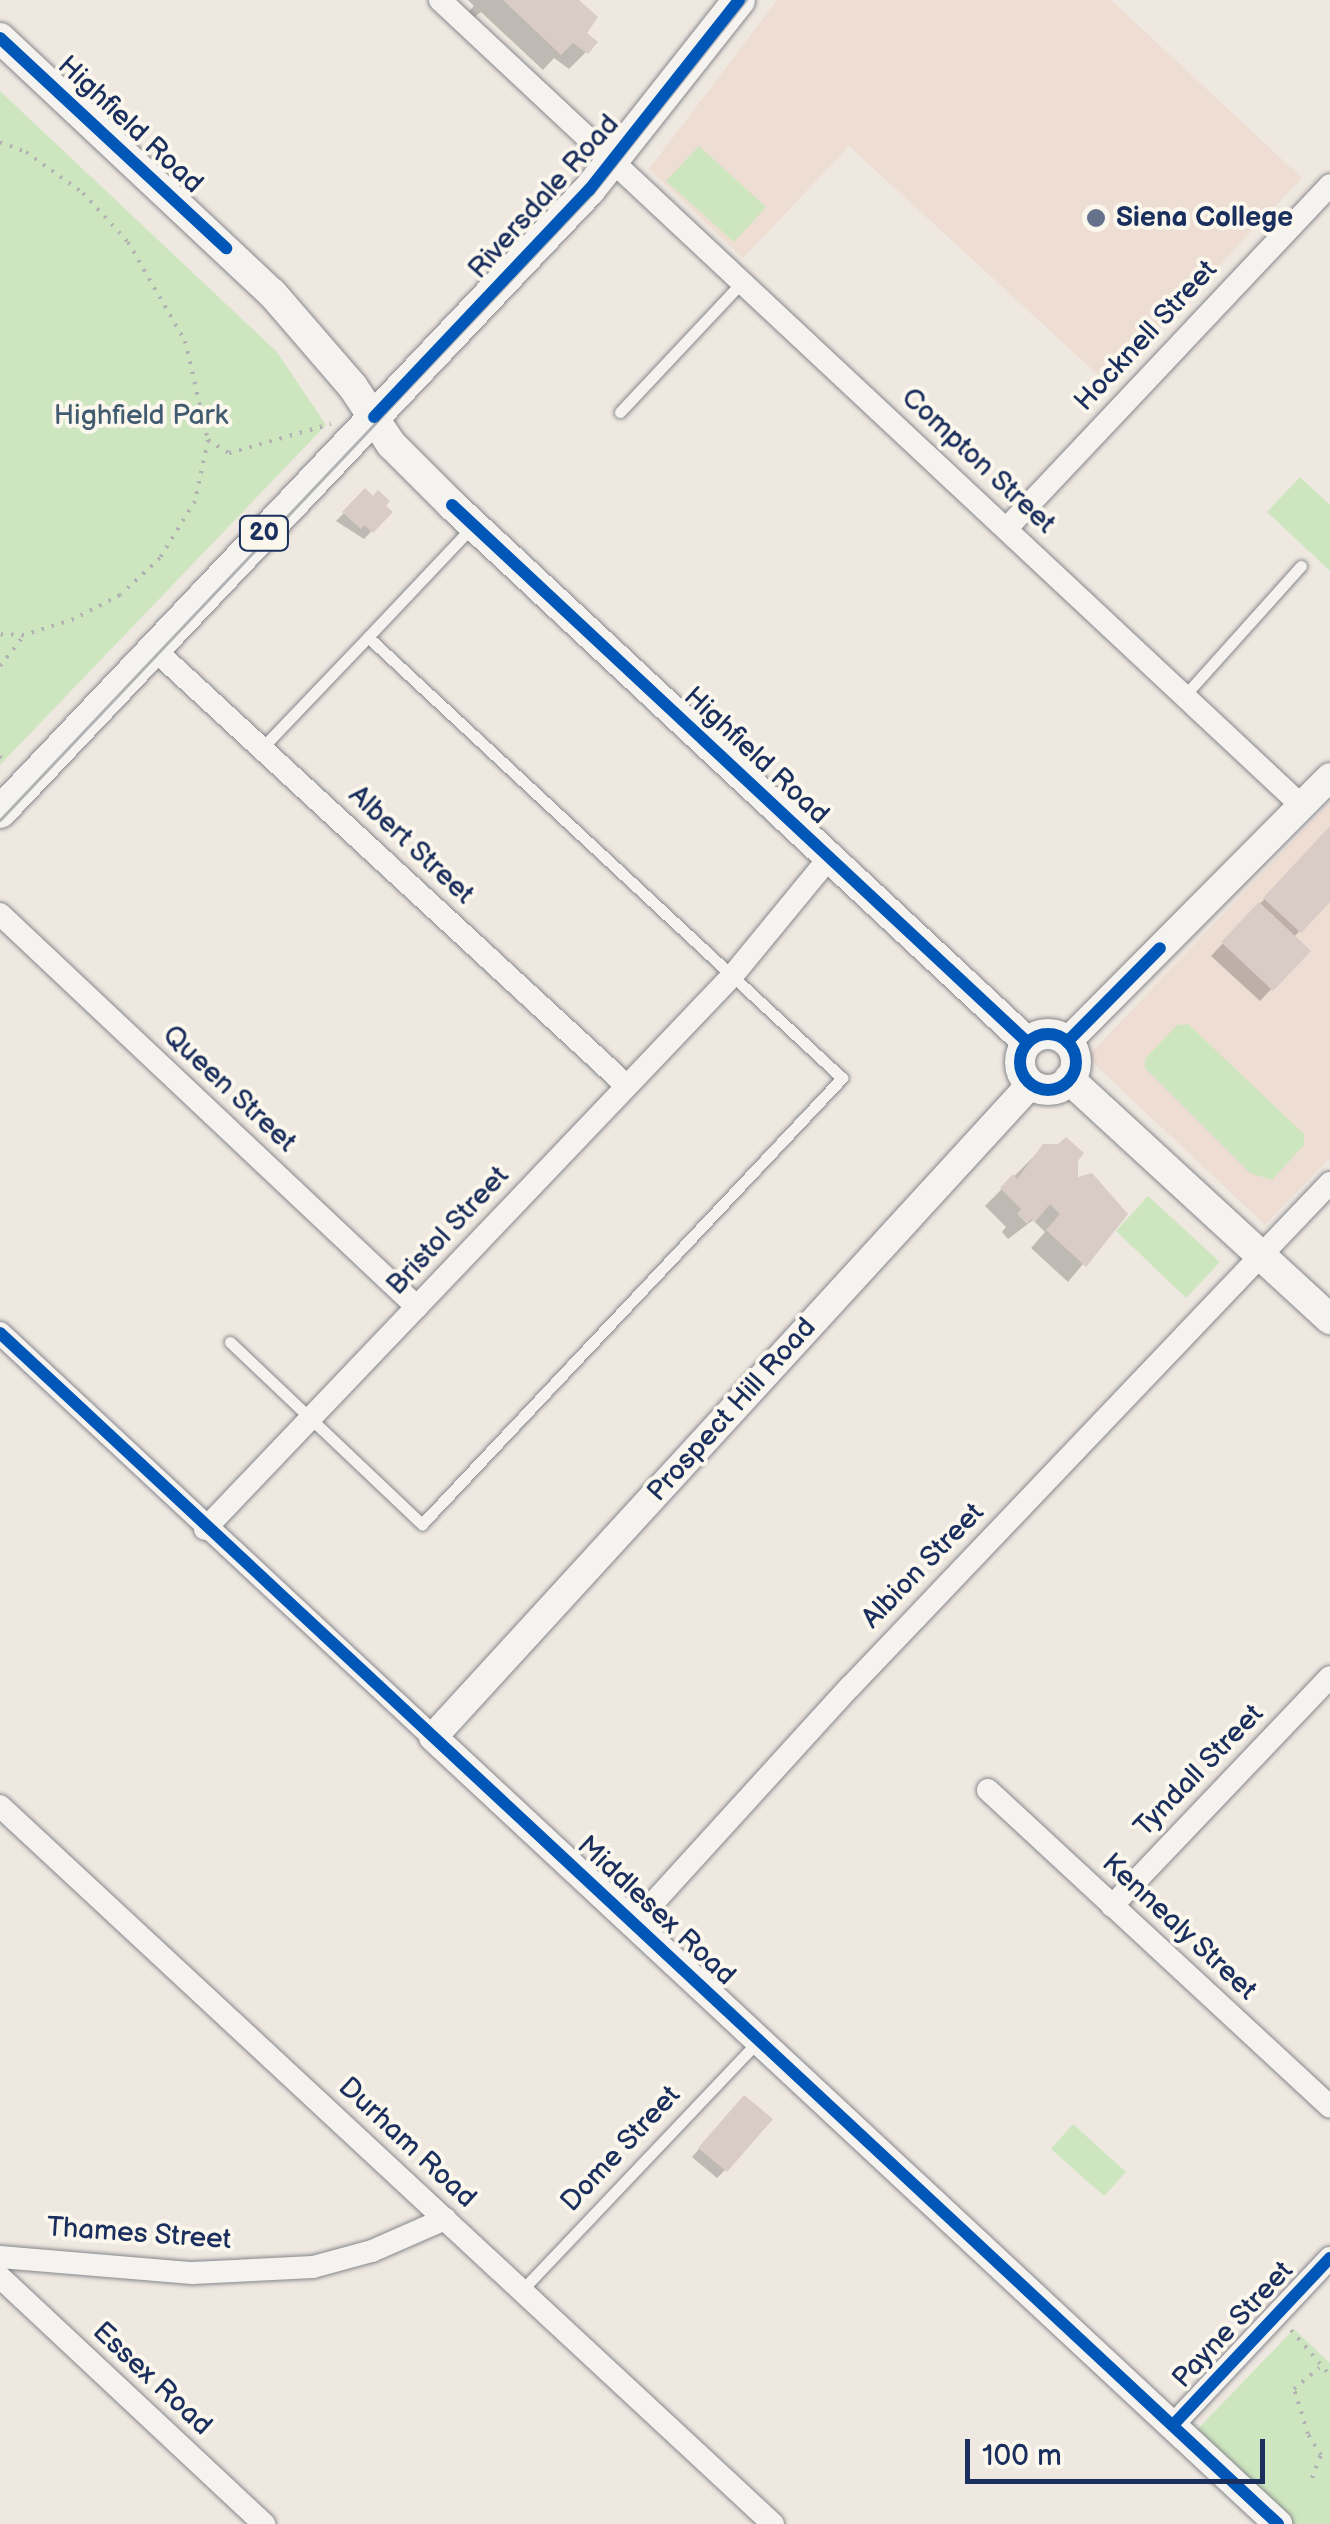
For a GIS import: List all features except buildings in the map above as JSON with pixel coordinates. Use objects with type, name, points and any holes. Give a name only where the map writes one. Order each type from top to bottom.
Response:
[{"type":"main road","name":"Riversdale Road","points":[[0,812],[614,162],[740,0]]},
{"type":"main road","name":"Highfield Road","points":[[0,38],[272,294],[374,417],[390,444],[473,526],[1027,1042]]},
{"type":"main road","points":[[1049,1034],[1067,1042],[1076,1059],[1069,1079],[1048,1090],[1031,1084],[1020,1062],[1027,1042],[1049,1034]]},
{"type":"main road","points":[[1069,1079],[1330,1319]]},
{"type":"street","name":"Compton Street","points":[[440,0],[1302,806]]},
{"type":"street","name":"Hocknell Street","points":[[1006,528],[1330,185]]},
{"type":"street","name":"Albert Street","points":[[154,649],[627,1086]]},
{"type":"street","points":[[1067,1042],[1330,777]]},
{"type":"street","name":"Bristol Street","points":[[206,1528],[734,975],[829,858]]},
{"type":"street","name":"Queen Street","points":[[0,914],[417,1307]]},
{"type":"street","name":"Prospect Hill Road","points":[[433,1737],[1031,1084]]},
{"type":"street","name":"Albion Street","points":[[634,1924],[850,1687],[1330,1183]]},
{"type":"street","name":"Middlesex Road","points":[[0,1333],[756,2042],[1278,2524]]},
{"type":"street","name":"Tyndall Street","points":[[1112,1906],[1330,1677]]},
{"type":"street","name":"Kennealy Street","points":[[988,1790],[1330,2107]]},
{"type":"street","name":"Durham Road","points":[[0,1806],[773,2524]]},
{"type":"street","name":"Thames Street","points":[[0,2257],[192,2273],[313,2266],[372,2251],[445,2219]]},
{"type":"street","name":"Payne Street","points":[[1173,2425],[1330,2258]]},
{"type":"street","name":"Essex Road","points":[[0,2277],[264,2524]]},
{"type":"lane","points":[[620,412],[742,283]]},
{"type":"lane","points":[[262,748],[473,526]]},
{"type":"lane","points":[[1186,694],[1301,566]]},
{"type":"lane","points":[[230,1342],[422,1524],[842,1078],[368,637]]},
{"type":"lane","name":"Dome Street","points":[[522,2290],[756,2042]]},
{"type":"path","points":[[0,142],[26,152],[82,193],[128,242],[185,341],[208,440],[195,501],[160,558],[120,595],[74,619],[24,635],[0,634]]},
{"type":"path","points":[[208,440],[229,452],[335,423]]},
{"type":"path","points":[[0,666],[24,635]]},
{"type":"path","points":[[1278,2312],[1319,2368],[1330,2375]]},
{"type":"path","points":[[1312,2478],[1321,2454],[1308,2434],[1294,2388],[1319,2368]]},
{"type":"shaded area","name":"Siena College","points":[[777,0],[1111,0],[1302,178],[1107,383],[849,146],[743,258],[649,169]]},
{"type":"shaded area","points":[[1330,802],[1330,1158],[1265,1225],[1087,1057]]},
{"type":"green space","name":"Highfield Park","points":[[0,91],[277,352],[326,425],[0,765]]},
{"type":"green space","points":[[699,146],[766,207],[734,242],[666,181]]},
{"type":"green space","points":[[1300,477],[1330,505],[1330,571],[1267,512]]},
{"type":"green space","points":[[1188,1024],[1304,1134],[1304,1145],[1272,1180],[1250,1173],[1145,1068],[1145,1059],[1177,1025]]},
{"type":"green space","points":[[1148,1196],[1220,1262],[1186,1298],[1116,1231]]},
{"type":"green space","points":[[1073,2124],[1126,2172],[1104,2196],[1051,2149]]},
{"type":"green space","points":[[1294,2329],[1330,2363],[1330,2524],[1289,2524],[1193,2434]]},
{"type":"tram line","points":[[0,820],[593,193],[746,0]]},
{"type":"cycle path","points":[[374,417],[589,190],[739,0]]},
{"type":"cycle path","points":[[0,38],[226,248]]},
{"type":"cycle path","points":[[452,505],[1027,1042]]},
{"type":"cycle path","points":[[1067,1042],[1160,948]]},
{"type":"cycle path","points":[[1048,1034],[1068,1042],[1076,1062],[1068,1082],[1048,1090],[1028,1082],[1020,1062],[1028,1042],[1048,1034]]},
{"type":"cycle path","points":[[0,1333],[1278,2524]]},
{"type":"cycle path","points":[[1173,2425],[1330,2258]]},
{"type":"place","name":"Siena College","points":[[1096,218]]}]
